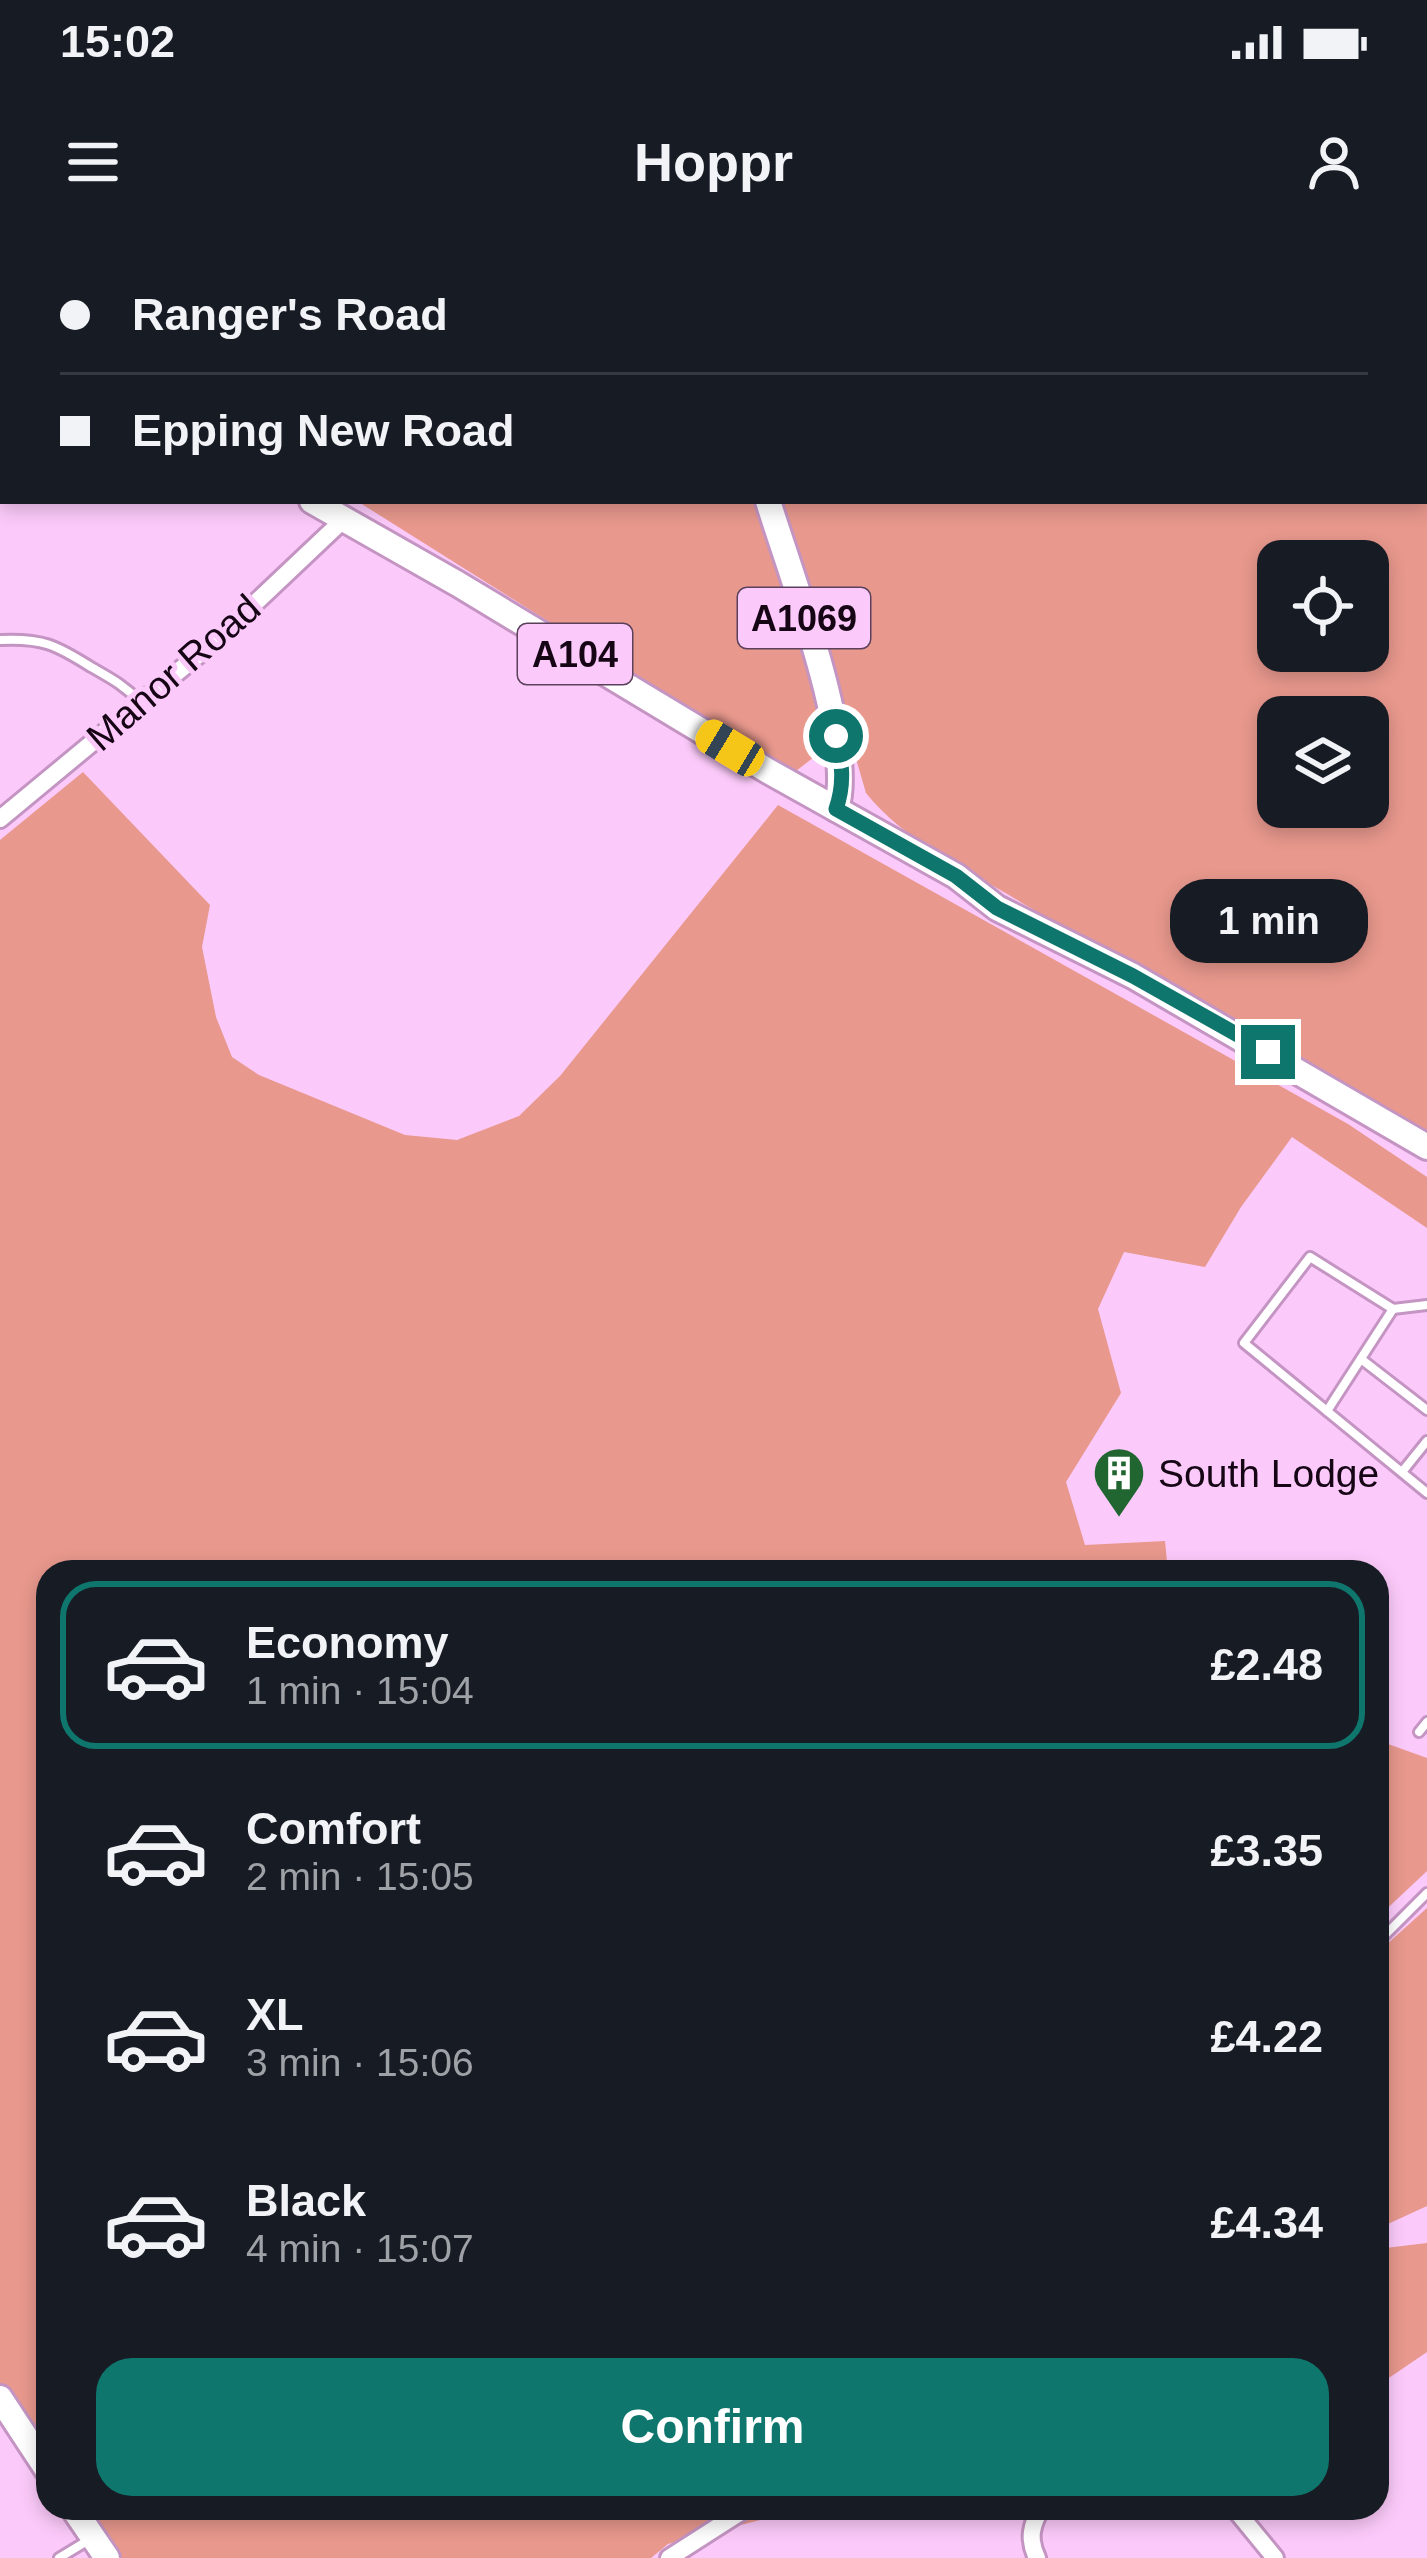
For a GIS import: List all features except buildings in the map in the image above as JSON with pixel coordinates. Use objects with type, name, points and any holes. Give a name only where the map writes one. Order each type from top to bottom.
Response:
[{"type":"main road","name":"A104","points":[[317,504],[956,876],[997,908],[1133,976],[1427,1147]]},
{"type":"main road","name":"A1069","points":[[769,504],[826,689],[843,766],[836,809]]},
{"type":"main road","points":[[0,2398],[36,2452]]},
{"type":"main road","points":[[81,2520],[100,2548]]},
{"type":"street","name":"Manor Road","points":[[0,819],[215,641],[342,521]]},
{"type":"street","points":[[669,2558],[728,2520]]},
{"type":"street","points":[[1034,2520],[1030,2543],[1037,2558]]},
{"type":"street","points":[[1244,2520],[1275,2558]]},
{"type":"lane","points":[[0,640],[34,638],[70,650],[120,681],[140,702]]},
{"type":"lane","points":[[1427,1305],[1393,1309],[1310,1257],[1244,1342],[1427,1493]]},
{"type":"lane","points":[[1328,1411],[1393,1309]]},
{"type":"lane","points":[[1361,1359],[1427,1410]]},
{"type":"lane","points":[[1402,1472],[1427,1441]]},
{"type":"lane","points":[[1419,1732],[1427,1722]]},
{"type":"lane","points":[[1389,1931],[1427,1893]]},
{"type":"lane","points":[[59,2558],[100,2548]]},
{"type":"shaded area","points":[[362,504],[758,504],[820,716],[814,757],[796,771],[778,766]]},
{"type":"shaded area","points":[[782,504],[1427,504],[1427,1134],[960,867],[882,811],[866,793]]},
{"type":"shaded area","points":[[83,772],[210,905],[202,947],[216,1017],[232,1057],[259,1075],[405,1135],[457,1140],[519,1116],[560,1076],[778,805],[1348,1124],[1427,1177],[1427,1228],[1292,1137],[1205,1267],[1124,1252],[1098,1309],[1121,1393],[1066,1482],[1085,1545],[1165,1541],[1167,1560],[36,1560],[36,2432],[0,2383],[0,840]]},
{"type":"shaded area","points":[[1389,1744],[1427,1758],[1427,1871],[1389,1907]]},
{"type":"shaded area","points":[[1427,1908],[1427,2206],[1389,2223],[1389,1942]]},
{"type":"shaded area","points":[[1427,2243],[1427,2352],[1389,2378],[1389,2248]]},
{"type":"shaded area","points":[[92,2520],[760,2520],[668,2544],[651,2558],[116,2558]]},
{"type":"place","name":"South Lodge","points":[[1119,1519]]},
{"type":"route","points":[[836,736],[843,766],[836,809],[956,876],[997,908],[1133,976],[1268,1052]]}]
